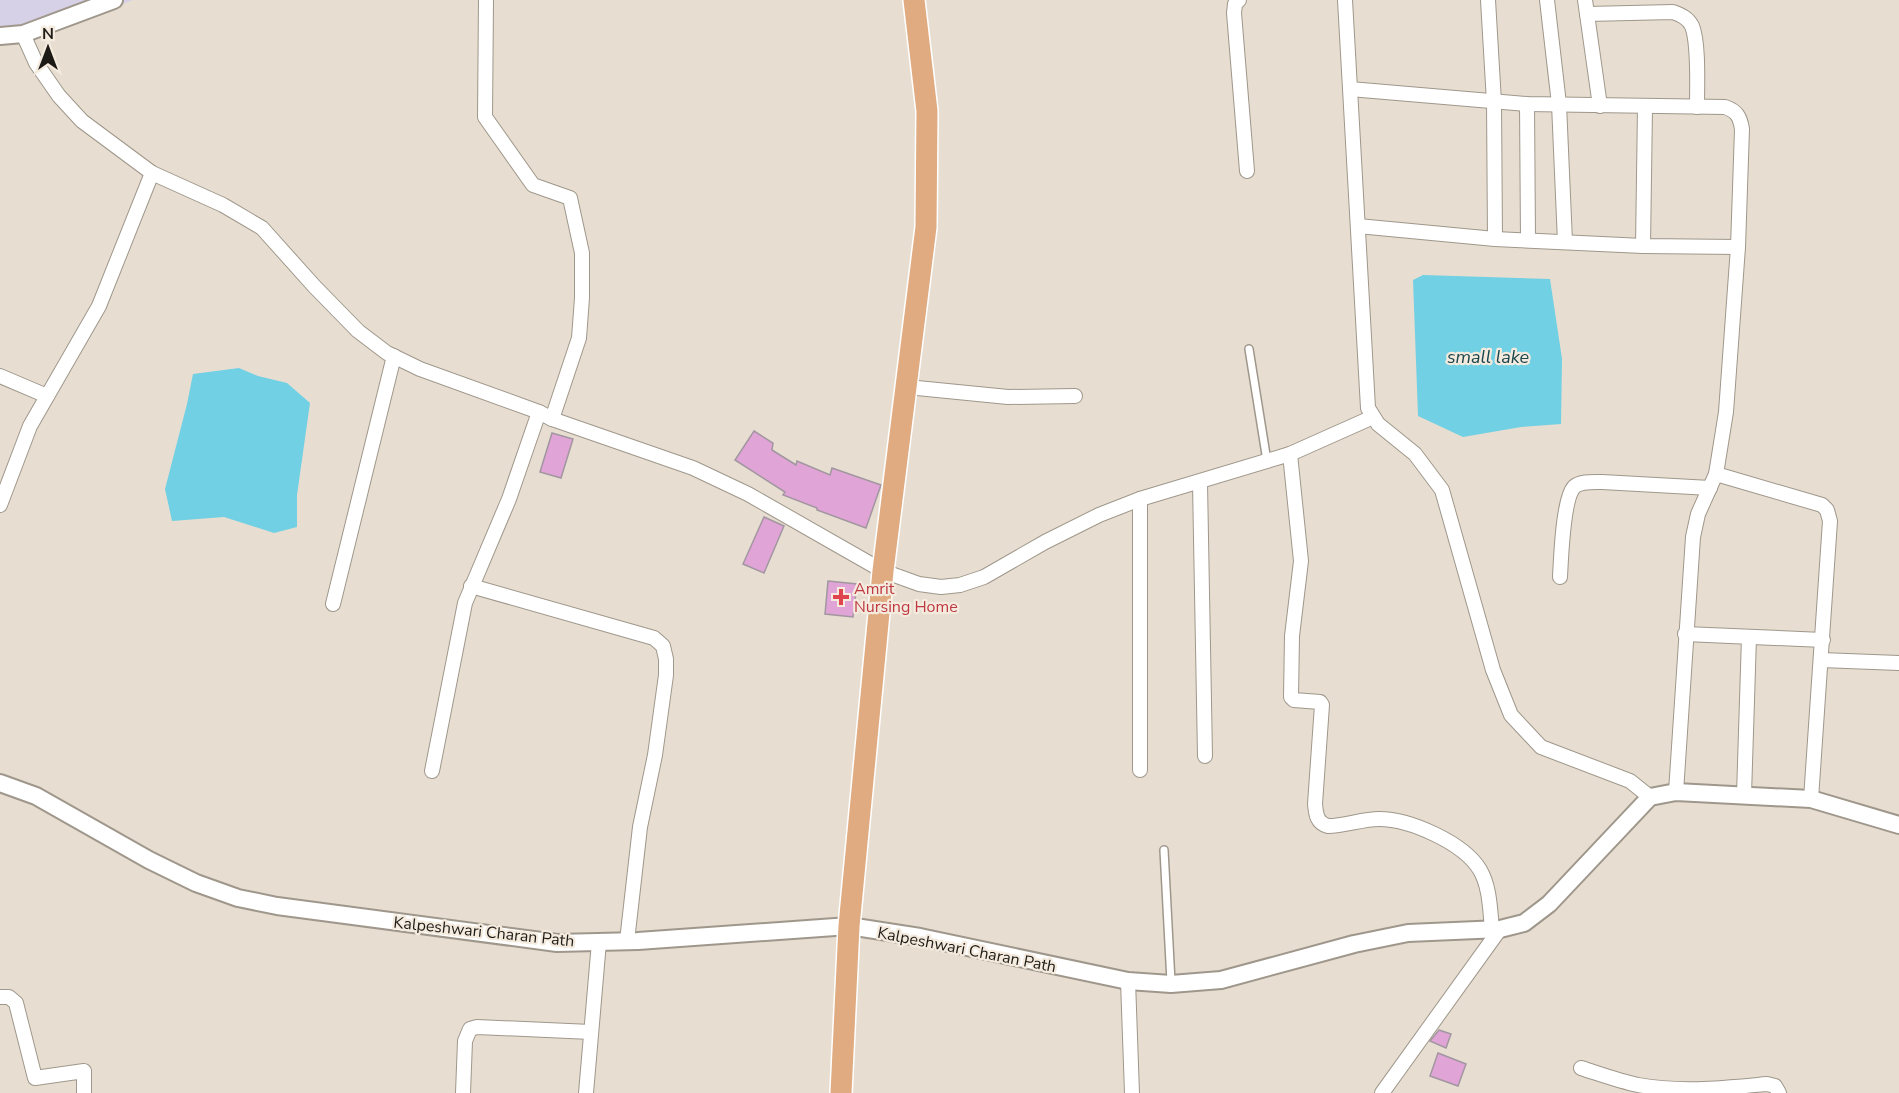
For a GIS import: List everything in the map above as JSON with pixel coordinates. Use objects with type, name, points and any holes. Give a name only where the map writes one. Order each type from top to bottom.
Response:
[{"type":"main road","points":[[842,1093],[849,926],[883,571],[926,227],[927,111],[914,0]]},
{"type":"street","points":[[0,36],[23,34],[94,4],[114,0]]},
{"type":"street","points":[[486,0],[484,117],[533,185],[570,198],[582,253],[579,338],[552,419]]},
{"type":"street","points":[[1239,0],[1235,4],[1234,13],[1247,171]]},
{"type":"street","points":[[1345,0],[1368,408],[1373,417],[1415,454],[1442,490],[1493,670],[1511,715],[1541,747],[1630,781],[1650,796],[1676,792],[1811,799],[1899,825]]},
{"type":"street","points":[[1488,0],[1494,102],[1495,239]]},
{"type":"street","points":[[1547,0],[1559,104],[1565,242]]},
{"type":"street","points":[[1600,105],[1586,7],[1673,12],[1684,17],[1691,24],[1695,38],[1697,106]]},
{"type":"street","points":[[23,34],[36,63],[59,96],[82,121],[152,173],[223,205],[262,228],[358,331],[394,356],[420,369],[539,412],[552,419],[693,468],[748,494],[883,571],[919,584],[941,587],[960,585],[984,577],[1045,542],[1099,515],[1140,499],[1200,483],[1290,454],[1373,417]]},
{"type":"street","points":[[1350,89],[1527,104],[1725,107],[1734,110],[1740,117],[1742,129],[1738,247],[1726,412],[1716,474],[1698,514],[1693,537],[1676,792]]},
{"type":"street","points":[[1527,104],[1528,240]]},
{"type":"street","points":[[1643,246],[1645,107]]},
{"type":"street","points":[[0,505],[30,426],[99,306],[152,173]]},
{"type":"street","points":[[1358,226],[1495,239],[1643,246],[1738,247]]},
{"type":"street","points":[[333,604],[394,356]]},
{"type":"street","points":[[0,376],[47,396]]},
{"type":"street","points":[[907,387],[1008,397],[1075,396]]},
{"type":"street","points":[[432,771],[461,620],[471,586],[509,499],[539,412]]},
{"type":"street","points":[[1290,454],[1301,561],[1292,636],[1290,693],[1294,700],[1320,702],[1322,705],[1315,804],[1317,817],[1322,825],[1328,826],[1369,820],[1388,820],[1428,832],[1456,846],[1472,859],[1480,871],[1496,929],[1383,1093]]},
{"type":"street","points":[[1716,474],[1822,505],[1827,510],[1830,521],[1811,799]]},
{"type":"street","points":[[1560,577],[1566,509],[1575,485],[1602,482],[1710,488]]},
{"type":"street","points":[[1200,483],[1205,756]]},
{"type":"street","points":[[1140,499],[1140,770]]},
{"type":"street","points":[[471,586],[654,638],[663,646],[666,675],[656,755],[640,827],[627,941]]},
{"type":"street","points":[[1685,634],[1822,640]]},
{"type":"street","points":[[1744,795],[1749,637]]},
{"type":"street","points":[[1821,660],[1899,663]]},
{"type":"street","name":"Kalpeshwari Charan Path","points":[[0,783],[36,796],[149,860],[195,883],[238,898],[277,906],[556,943],[627,941],[849,926],[920,938],[1128,981],[1171,984],[1221,980],[1354,944],[1408,933],[1496,929],[1524,923],[1550,904],[1650,796]]},
{"type":"street","points":[[586,1093],[599,942]]},
{"type":"street","points":[[1128,981],[1131,1093]]},
{"type":"street","points":[[0,997],[9,997],[16,1003],[35,1078],[84,1071],[84,1093]]},
{"type":"street","points":[[463,1093],[465,1041],[470,1029],[477,1027],[591,1032]]},
{"type":"street","points":[[1581,1068],[1638,1089],[1706,1090],[1767,1084],[1775,1086],[1779,1093]]},
{"type":"lane","points":[[1249,349],[1267,461]]},
{"type":"lane","points":[[1164,850],[1171,984]]},
{"type":"shaded area","points":[[0,0],[133,0],[50,32],[0,31]]},
{"type":"water","name":"small lake","points":[[1423,275],[1550,279],[1562,359],[1561,424],[1521,427],[1463,437],[1418,416],[1413,280]]},
{"type":"water","points":[[239,368],[258,376],[287,383],[310,403],[297,495],[297,527],[274,533],[224,517],[172,521],[165,489],[193,374]]},
{"type":"building","points":[[754,431],[773,443],[772,450],[796,465],[797,461],[830,475],[832,468],[881,485],[866,528],[783,495],[785,492],[735,460]]},
{"type":"building","points":[[552,433],[573,439],[561,478],[540,472]]},
{"type":"building","points":[[764,517],[784,526],[764,573],[743,564]]},
{"type":"building","points":[[828,581],[857,584],[853,617],[825,614]]},
{"type":"building","points":[[1439,1030],[1451,1034],[1446,1048],[1430,1041]]},
{"type":"building","points":[[1438,1053],[1466,1064],[1458,1086],[1430,1076]]},
{"type":"place","name":"Amrit Nursing Home","points":[[841,597]]}]
